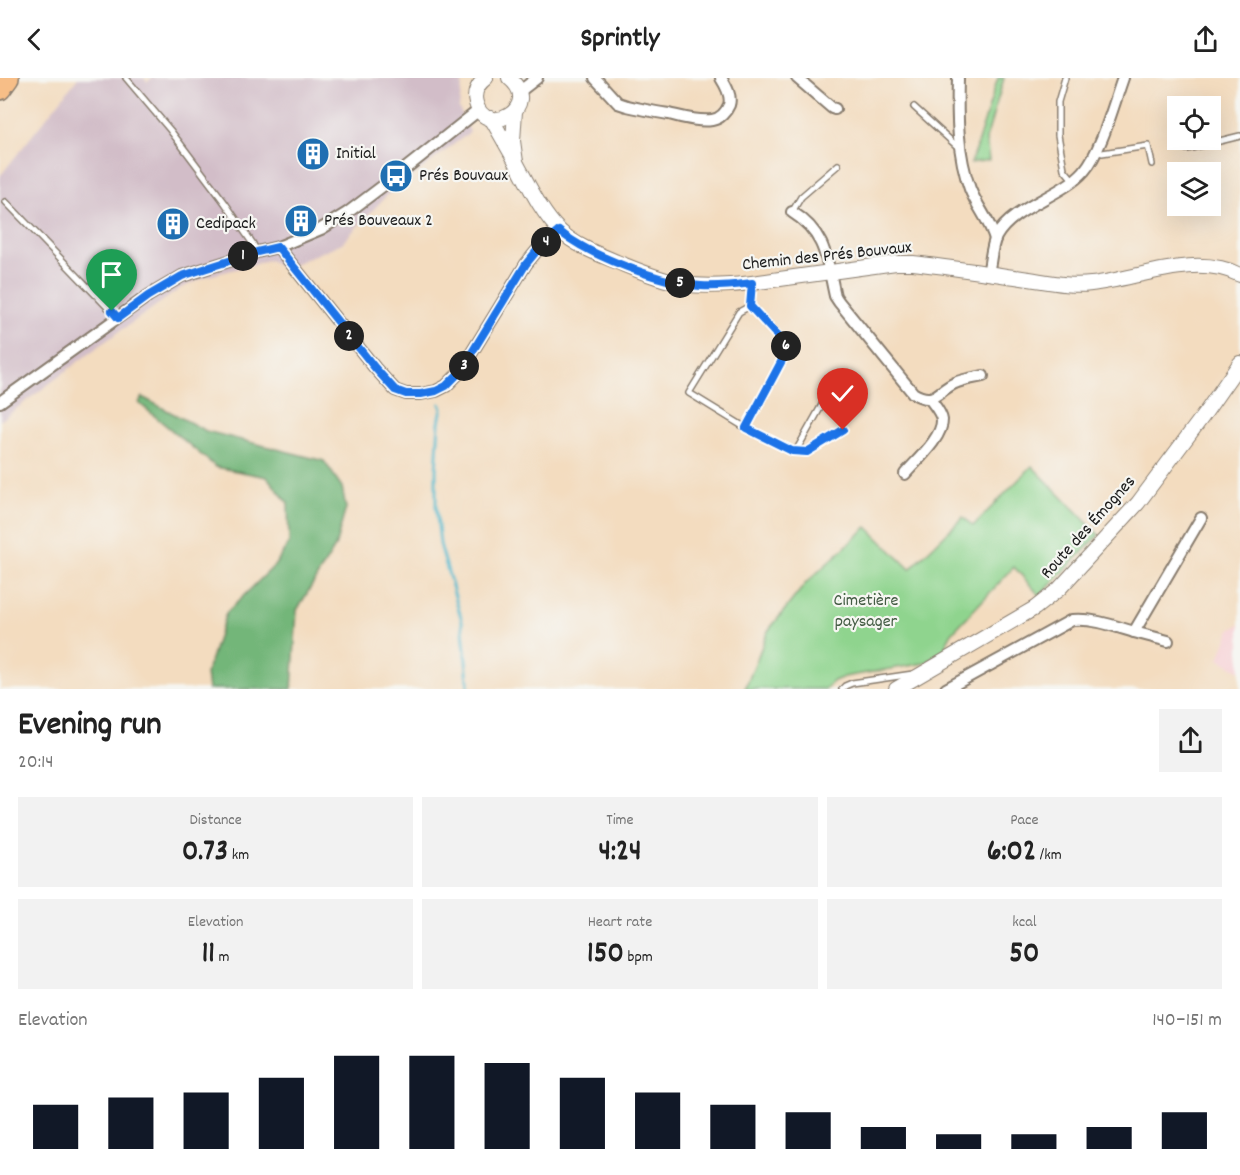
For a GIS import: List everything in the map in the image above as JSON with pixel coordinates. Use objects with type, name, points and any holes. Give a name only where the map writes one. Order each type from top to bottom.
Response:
[{"type":"highway","points":[[0,89],[8,78]]},
{"type":"street","points":[[486,78],[474,84],[476,104],[479,110],[491,118],[504,118],[515,111]]},
{"type":"street","points":[[509,78],[517,86],[519,92],[513,141],[516,162]]},
{"type":"street","points":[[519,92],[537,78]]},
{"type":"street","points":[[595,78],[618,103],[693,119],[711,120],[719,118],[728,108],[730,99],[722,78]]},
{"type":"street","points":[[797,78],[835,109]]},
{"type":"street","points":[[958,78],[957,109],[960,149],[966,176],[977,204],[992,228],[995,239]]},
{"type":"street","points":[[988,273],[995,239],[1001,230],[1014,218],[1074,181],[1086,169],[1096,151],[1123,78]]},
{"type":"street","points":[[0,402],[148,296],[182,276],[278,247],[321,229],[396,176],[479,110]]},
{"type":"street","name":"Chemin des Prés Bouvaux","points":[[491,118],[542,208],[559,231],[583,247],[642,271],[680,283],[704,286],[735,285],[896,263],[913,263],[1076,285],[1206,266],[1221,267],[1240,275]]},
{"type":"street","points":[[792,212],[803,219],[818,236],[825,251],[835,296],[839,302],[913,393],[921,398],[930,399],[955,383],[983,376]]},
{"type":"street","points":[[278,247],[395,390],[406,394],[421,394],[446,386],[460,372],[526,264],[539,248],[559,231]]},
{"type":"street","name":"Route des Émognes","points":[[896,689],[1035,608],[1059,590],[1138,502],[1240,363]]},
{"type":"street","points":[[905,474],[936,439],[940,428],[942,420],[939,411],[930,399]]},
{"type":"street","points":[[1134,632],[1201,518]]},
{"type":"street","points":[[946,689],[1072,620],[1098,621],[1168,641]]},
{"type":"lane","points":[[126,78],[170,130],[225,203],[257,252]]},
{"type":"lane","points":[[1065,78],[1058,102],[1058,135],[1064,169],[1074,181]]},
{"type":"lane","points":[[914,107],[960,149]]},
{"type":"lane","points":[[1221,141],[1240,136]]},
{"type":"lane","points":[[1096,151],[1102,153],[1148,146],[1152,164]]},
{"type":"lane","points":[[792,212],[801,197],[838,165]]},
{"type":"lane","points":[[6,202],[118,318]]},
{"type":"lane","points":[[746,428],[788,349],[750,306],[752,283]]},
{"type":"lane","points":[[750,306],[739,312],[688,393],[746,428],[796,452],[807,452],[843,430]]},
{"type":"lane","points":[[796,452],[823,403]]},
{"type":"lane","name":"Route des Émognes","points":[[842,689],[852,683],[924,673]]},
{"type":"shaded area","points":[[78,78],[144,78],[147,82],[152,78],[463,78],[459,108],[470,132],[386,196],[342,243],[283,269],[270,260],[209,276],[181,288],[99,346],[0,421],[0,176]]},
{"type":"shaded area","points":[[1240,624],[1240,671],[1219,659],[1230,630]]},
{"type":"green space","points":[[998,78],[1004,78],[986,139],[989,160],[971,163]]},
{"type":"green space","points":[[142,397],[206,431],[324,461],[342,487],[346,508],[335,547],[297,610],[292,689],[208,689],[206,674],[226,613],[275,565],[289,543],[288,503],[267,477],[216,467],[139,403]]},
{"type":"green space","name":"Cimetière paysager","points":[[1032,466],[1099,535],[1040,596],[1014,567],[952,633],[945,651],[925,663],[844,677],[834,681],[825,689],[745,689],[768,631],[806,583],[867,527],[910,569],[963,517],[973,526]]},
{"type":"waterway","points":[[440,404],[442,408],[436,471],[436,507],[440,544],[462,621],[468,689]]},
{"type":"place","name":"Initial","points":[[313,154]]},
{"type":"place","name":"Prés Bouvaux","points":[[396,176]]},
{"type":"place","name":"Prés Bouveaux 2","points":[[301,221]]},
{"type":"place","name":"Cedipack","points":[[173,224]]},
{"type":"route","points":[[112,311],[118,318],[148,296],[182,276],[278,247],[386,381],[395,390],[406,394],[421,394],[446,386],[460,372],[526,264],[539,248],[559,231],[583,247],[633,268],[680,283],[704,286],[752,283],[750,306],[788,349],[746,428],[792,451],[807,452],[843,430]]}]
